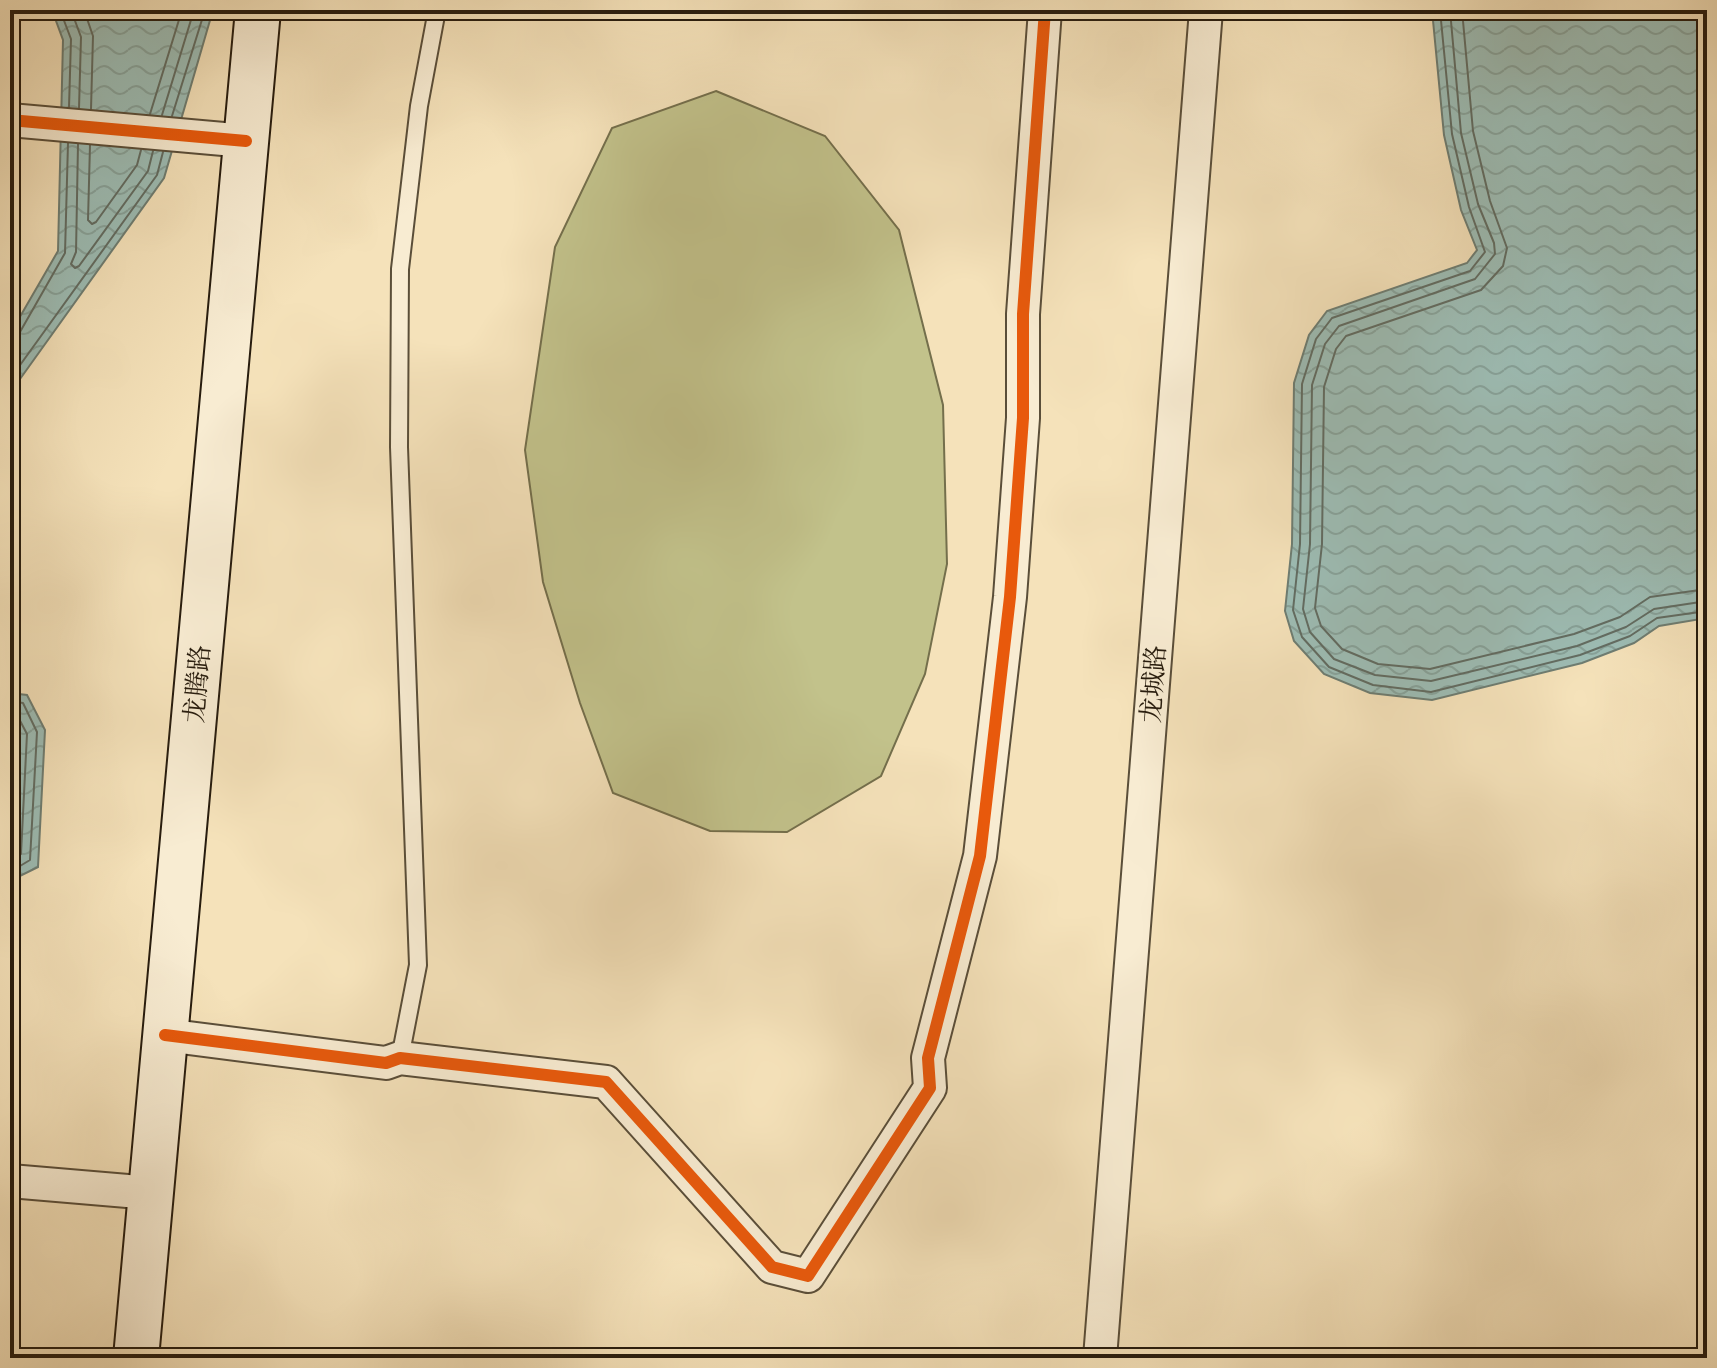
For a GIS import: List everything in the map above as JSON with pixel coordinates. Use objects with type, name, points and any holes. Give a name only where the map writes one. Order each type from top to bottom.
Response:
[{"type":"main road","name":"龙腾路","points":[[136,1358],[258,10]]},
{"type":"street","points":[[165,1035],[386,1063],[400,1058],[606,1082],[772,1267],[808,1276],[930,1088],[928,1058],[980,856],[1010,597],[1023,418],[1023,314],[1045,10]]},
{"type":"street","name":"龙城路","points":[[1100,1358],[1206,10]]},
{"type":"street","points":[[10,120],[246,141]]},
{"type":"street","points":[[10,1181],[151,1193]]},
{"type":"lane","points":[[400,1058],[418,965],[399,447],[400,269],[419,106],[437,10]]},
{"type":"green space","points":[[716,91],[825,136],[899,230],[943,405],[947,564],[925,674],[881,776],[787,832],[710,831],[613,793],[580,703],[543,582],[525,450],[555,247],[612,128]]},
{"type":"water","points":[[52,10],[213,10],[164,178],[10,393],[10,334],[58,251],[63,40]]},
{"type":"water","points":[[1432,10],[1707,10],[1707,618],[1659,626],[1634,643],[1582,663],[1432,700],[1370,693],[1324,674],[1294,641],[1285,611],[1292,544],[1294,383],[1309,335],[1327,311],[1467,263],[1477,250],[1461,210],[1444,135]]},
{"type":"water","points":[[10,693],[27,695],[45,730],[38,867],[10,881]]},
{"type":"cycle path","points":[[165,1035],[386,1063],[400,1058],[606,1082],[772,1267],[808,1276],[930,1088],[928,1058],[980,856],[1010,597],[1023,418],[1023,314],[1045,10]]},
{"type":"cycle path","points":[[10,120],[246,141]]}]
